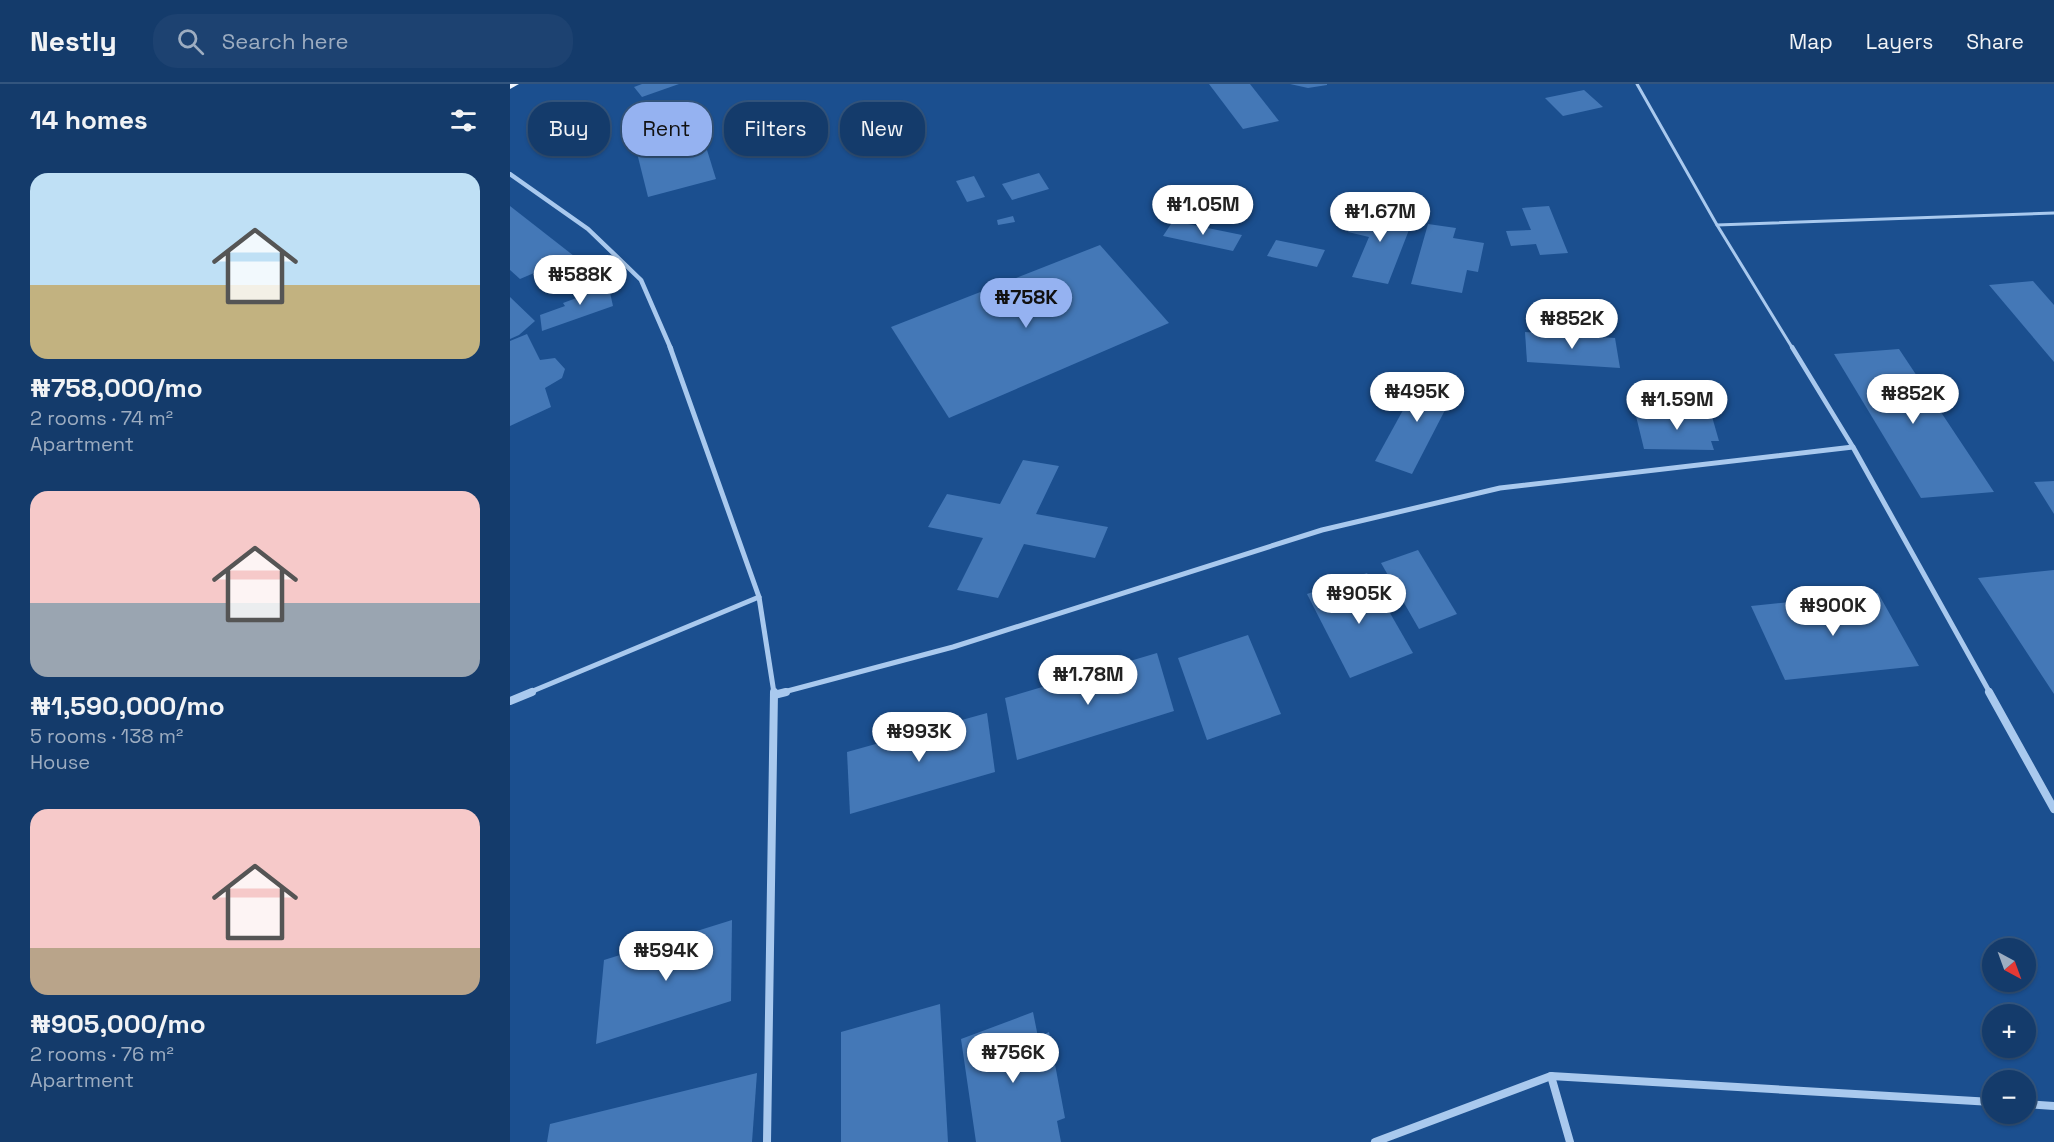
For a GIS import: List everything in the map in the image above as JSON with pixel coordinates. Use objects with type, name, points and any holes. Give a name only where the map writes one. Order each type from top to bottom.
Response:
[{"type":"street","points":[[510,174],[588,229],[641,280],[668,341],[759,597],[774,695],[767,1142]]},
{"type":"street","points":[[774,695],[953,647],[1322,530],[1500,488],[1853,447],[2054,809]]},
{"type":"street","points":[[510,701],[759,597]]},
{"type":"street","points":[[1551,1076],[1570,1142]]},
{"type":"street","points":[[1375,1142],[1551,1076],[1982,1101]]},
{"type":"street","points":[[2036,1105],[2054,1106]]},
{"type":"lane","points":[[1637,84],[1717,225],[1853,447]]},
{"type":"lane","points":[[1717,225],[2054,213]]},
{"type":"building","points":[[642,84],[679,84],[642,97],[634,87]]},
{"type":"building","points":[[1209,84],[1250,84],[1279,121],[1243,129]]},
{"type":"building","points":[[1290,84],[1327,84],[1327,85],[1308,88]]},
{"type":"building","points":[[1584,90],[1603,107],[1563,116],[1545,98]]},
{"type":"building","points":[[638,156],[709,156],[716,179],[648,197]]},
{"type":"building","points":[[1039,173],[1049,189],[1012,200],[1002,184]]},
{"type":"building","points":[[974,176],[985,197],[967,202],[956,181]]},
{"type":"building","points":[[510,206],[574,256],[520,279],[510,270]]},
{"type":"building","points":[[1549,206],[1568,253],[1540,255],[1536,244],[1511,246],[1506,231],[1531,230],[1522,208]]},
{"type":"building","points":[[1359,207],[1414,217],[1388,284],[1352,277],[1369,237],[1348,232]]},
{"type":"building","points":[[1013,216],[1015,222],[998,225],[997,220]]},
{"type":"building","points":[[1173,221],[1242,235],[1233,251],[1163,236]]},
{"type":"building","points":[[1428,224],[1456,228],[1453,238],[1484,243],[1478,272],[1467,270],[1462,293],[1411,284]]},
{"type":"building","points":[[1276,240],[1325,250],[1317,267],[1267,256]]},
{"type":"building","points":[[1100,245],[1169,323],[949,418],[891,327]]},
{"type":"building","points":[[607,279],[613,306],[542,331],[540,315],[565,306],[563,303],[579,297],[581,291]]},
{"type":"building","points":[[2033,281],[2054,305],[2054,362],[1989,285]]},
{"type":"building","points":[[510,297],[535,321],[519,335],[510,339]]},
{"type":"building","points":[[1525,332],[1615,338],[1620,368],[1527,362]]},
{"type":"building","points":[[527,334],[540,360],[555,358],[565,369],[562,378],[545,388],[551,407],[510,426],[510,341]]},
{"type":"building","points":[[1899,349],[1994,492],[1921,498],[1834,354]]},
{"type":"building","points":[[1424,372],[1459,383],[1412,474],[1375,461]]},
{"type":"building","points":[[1635,412],[1711,413],[1719,441],[1711,441],[1714,450],[1644,449]]},
{"type":"building","points":[[1023,460],[1059,466],[1036,514],[1108,527],[1095,558],[1024,544],[998,598],[957,590],[983,538],[928,527],[947,494],[1000,504]]},
{"type":"building","points":[[2054,481],[2054,514],[2034,482]]},
{"type":"building","points":[[1418,550],[1457,614],[1419,629],[1381,563]]},
{"type":"building","points":[[2054,570],[2054,694],[1978,578]]},
{"type":"building","points":[[1367,573],[1413,653],[1350,678],[1307,594]]},
{"type":"building","points":[[1878,593],[1919,666],[1785,680],[1751,606]]},
{"type":"building","points":[[1248,635],[1281,714],[1207,740],[1178,658]]},
{"type":"building","points":[[1157,653],[1174,711],[1017,760],[1005,698]]},
{"type":"building","points":[[987,713],[995,772],[850,814],[847,752]]},
{"type":"building","points":[[732,920],[731,1001],[596,1044],[604,960]]},
{"type":"building","points":[[940,1004],[948,1142],[841,1142],[841,1032]]},
{"type":"building","points":[[1033,1012],[1038,1037],[1049,1032],[1065,1118],[1057,1121],[1061,1142],[976,1142],[961,1039]]},
{"type":"building","points":[[757,1073],[752,1142],[547,1142],[550,1124]]}]
